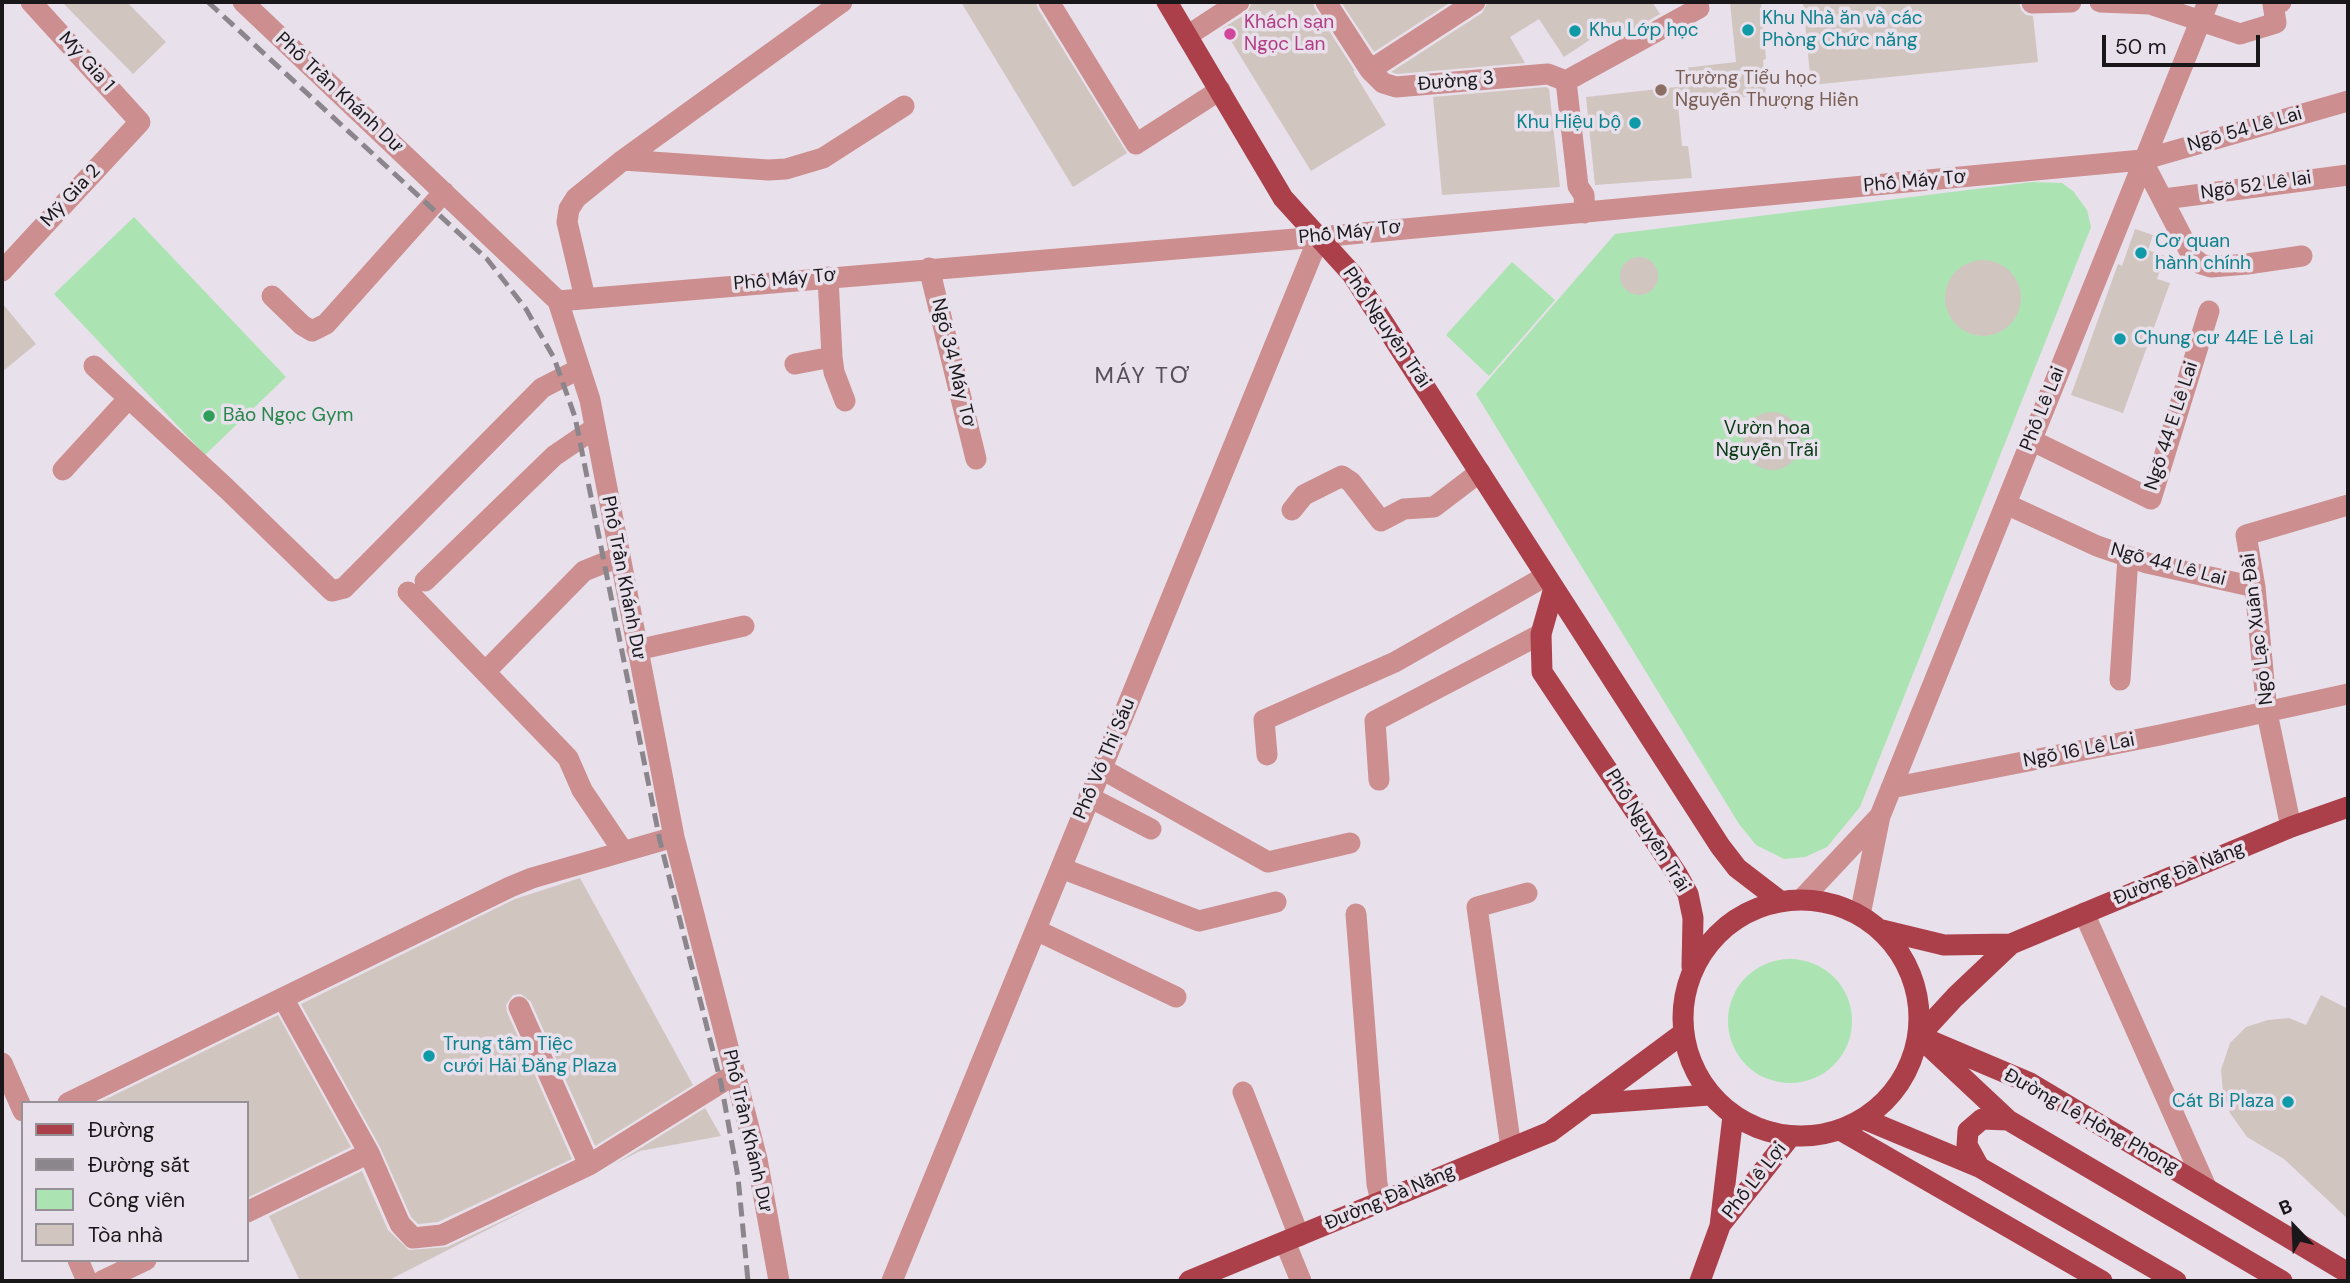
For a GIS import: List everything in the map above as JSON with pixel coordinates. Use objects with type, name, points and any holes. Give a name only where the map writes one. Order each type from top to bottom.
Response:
[{"type":"main road","name":"Phố Nguyễn Trãi","points":[[1167,2],[1283,198],[1352,274],[1720,846],[1737,868],[1780,901]]},
{"type":"main road","name":"Phố Nguyễn Trãi","points":[[1550,582],[1541,634],[1542,672],[1688,894],[1693,918],[1692,969]]},
{"type":"main road","name":"Đường Đà Nẵng","points":[[1919,1036],[1955,997],[2011,944],[2291,827],[2348,807]]},
{"type":"main road","points":[[1802,899],[1832,903],[1860,915],[1882,930],[1906,961],[1918,997],[1919,1036],[1912,1060],[1900,1083],[1884,1103],[1864,1119],[1840,1130],[1815,1136],[1790,1137],[1760,1130],[1733,1116],[1709,1095],[1691,1066],[1682,1034],[1682,1001],[1692,969],[1707,945],[1727,924],[1752,910],[1780,901],[1802,899]]},
{"type":"main road","name":"Đường Đà Nẵng","points":[[1882,930],[1944,945],[2011,944]]},
{"type":"main road","name":"Đường Đà Nẵng","points":[[1189,1281],[1549,1132],[1682,1034]]},
{"type":"main road","name":"Đường Lê Hồng Phong","points":[[1919,1036],[2030,1083],[2348,1273]]},
{"type":"main road","name":"Đường Lê Hồng Phong","points":[[1919,1036],[2007,1120],[2282,1281]]},
{"type":"main road","points":[[1585,1104],[1709,1095]]},
{"type":"main road","name":"Phố Lê Lợi","points":[[1700,1281],[1720,1226],[1733,1116]]},
{"type":"main road","points":[[1864,1119],[1979,1167],[2176,1281]]},
{"type":"main road","points":[[1979,1167],[1967,1145],[1968,1131],[1982,1119],[2007,1120]]},
{"type":"main road","points":[[1840,1130],[2102,1281]]},
{"type":"main road","name":"Phố Lê Lợi","points":[[1720,1226],[1790,1137]]},
{"type":"street","name":"Mỹ Gia 1","points":[[31,2],[140,122]]},
{"type":"street","name":"Phố Trần Khánh Dư","points":[[243,2],[558,301],[590,400],[674,837],[757,1159],[779,1281]]},
{"type":"street","points":[[585,298],[567,222],[569,209],[576,198],[623,160],[842,2]]},
{"type":"street","points":[[1049,2],[1136,145],[1220,90]]},
{"type":"street","points":[[1187,36],[1239,2]]},
{"type":"street","points":[[1326,2],[1370,69],[1475,2]]},
{"type":"street","points":[[2032,3],[2071,2]]},
{"type":"street","points":[[2100,2],[2150,4],[2204,11],[2240,34],[2276,23],[2273,4],[2281,2]]},
{"type":"street","points":[[1584,204],[1577,186],[1576,166],[1557,78],[1699,8]]},
{"type":"street","name":"Phố Lê Lai","points":[[1860,915],[1880,816],[2204,11]]},
{"type":"street","name":"Đường 3","points":[[1370,69],[1383,83],[1396,87],[1557,78]]},
{"type":"street","name":"Ngõ 54 Lê Lai","points":[[2142,160],[2348,101]]},
{"type":"street","points":[[623,160],[786,169],[822,158],[904,106]]},
{"type":"street","name":"Mỹ Gia 2","points":[[2,271],[140,122]]},
{"type":"street","points":[[2142,160],[2193,258],[2201,264],[2211,267],[2302,256]]},
{"type":"street","name":"Phố Máy Tơ","points":[[558,301],[828,276],[1319,237],[1584,204],[2142,160]]},
{"type":"street","name":"Ngõ 52 Lê lai","points":[[2164,199],[2348,175]]},
{"type":"street","points":[[272,296],[312,331],[326,324],[444,192]]},
{"type":"street","name":"Phố Võ Thị Sáu","points":[[892,1281],[1319,237]]},
{"type":"street","name":"Ngõ 34 Máy Tơ","points":[[929,268],[976,459]]},
{"type":"street","points":[[828,276],[837,400]]},
{"type":"street","name":"Ngõ 44 E Lê Lai","points":[[2031,440],[2151,499],[2209,311]]},
{"type":"street","points":[[795,363],[832,358]]},
{"type":"street","points":[[94,366],[332,591],[344,588],[542,388],[579,369]]},
{"type":"street","points":[[63,470],[128,399]]},
{"type":"street","points":[[595,428],[554,456],[416,587],[486,671],[568,758],[582,790],[623,850]]},
{"type":"street","points":[[1292,510],[1304,495],[1342,476],[1351,482],[1381,521],[1404,509],[1434,508],[1480,472]]},
{"type":"street","name":"Ngõ 44 Lê Lai","points":[[2006,504],[2097,546],[2147,564],[2255,587]]},
{"type":"street","name":"Ngõ Lạc Xuân Đài","points":[[2291,827],[2267,713],[2255,587],[2246,535],[2348,505]]},
{"type":"street","points":[[486,671],[584,571],[619,557]]},
{"type":"street","points":[[2120,680],[2128,557]]},
{"type":"street","points":[[1267,755],[1264,720],[1395,662],[1550,582]]},
{"type":"street","points":[[636,650],[744,626]]},
{"type":"street","points":[[1379,780],[1376,722],[1541,634]]},
{"type":"street","name":"Ngõ 16 Lê Lai","points":[[1891,788],[2267,713],[2348,694]]},
{"type":"street","points":[[1102,769],[1268,862],[1350,843]]},
{"type":"street","points":[[1089,797],[1151,829]]},
{"type":"street","name":"Phố Lê Lai","points":[[1802,899],[1880,816]]},
{"type":"street","points":[[72,1101],[510,887],[623,850],[674,837]]},
{"type":"street","points":[[1061,868],[1199,921],[1276,902]]},
{"type":"street","points":[[1511,1148],[1477,907],[1527,893]]},
{"type":"street","points":[[2084,913],[2206,1187]]},
{"type":"street","points":[[1356,914],[1377,1184],[1381,1201]]},
{"type":"street","points":[[1036,930],[1176,996]]},
{"type":"street","points":[[283,998],[369,1153],[400,1224],[413,1238],[442,1235],[589,1165],[735,1074]]},
{"type":"street","points":[[519,1007],[589,1165]]},
{"type":"street","points":[[2,1063],[21,1106]]},
{"type":"street","points":[[1244,1092],[1292,1239],[1301,1281]]},
{"type":"street","points":[[248,1212],[369,1153]]},
{"type":"street","points":[[79,1262],[88,1281]]},
{"type":"street","points":[[102,1281],[142,1262]]},
{"type":"green space","name":"Vườn hoa Nguyễn Trãi","points":[[2032,182],[2062,183],[2073,191],[2087,210],[2091,227],[1860,807],[1827,847],[1805,857],[1784,859],[1756,845],[1739,824],[1476,394],[1615,234]]},
{"type":"green space","points":[[134,217],[286,377],[205,455],[54,294]]},
{"type":"green space","points":[[1512,262],[1555,300],[1489,376],[1446,335]]},
{"type":"green space","points":[[1790,959],[1814,964],[1834,977],[1847,997],[1852,1021],[1847,1045],[1834,1065],[1814,1078],[1790,1083],[1766,1078],[1746,1065],[1733,1045],[1728,1021],[1733,997],[1746,977],[1766,964]]},
{"type":"building","points":[[62,2],[127,2],[166,42],[133,74]]},
{"type":"building","points":[[961,2],[1036,2],[1127,153],[1073,187]]},
{"type":"building","points":[[1252,2],[1313,2],[1386,125],[1311,171],[1223,28],[1247,13]]},
{"type":"building","points":[[1341,2],[1451,2],[1374,52]]},
{"type":"building","points":[[1488,2],[1652,2],[1660,14],[1627,33],[1618,21],[1564,57],[1539,19],[1510,37],[1525,63],[1397,74],[1391,72],[1482,13]]},
{"type":"building","points":[[1730,2],[1761,2],[1766,95],[1678,104],[1682,146],[1688,146],[1692,178],[1595,185],[1586,97],[1677,87],[1676,69],[1736,62]]},
{"type":"building","points":[[1803,2],[2019,2],[2026,15],[2033,16],[2038,62],[1811,85]]},
{"type":"building","points":[[1546,87],[1549,89],[1560,187],[1442,195],[1433,97]]},
{"type":"building","name":"Chung cư 44E Lê Lai","points":[[2135,229],[2153,235],[2148,250],[2165,256],[2157,279],[2170,283],[2123,413],[2071,395],[2118,264],[2122,266]]},
{"type":"building","points":[[1639,257],[1652,263],[1658,276],[1652,289],[1639,295],[1626,289],[1620,276],[1626,263]]},
{"type":"building","points":[[1983,260],[1997,263],[2010,271],[2018,284],[2021,298],[2018,312],[2010,325],[1997,333],[1983,336],[1969,333],[1956,325],[1948,312],[1945,298],[1948,284],[1956,271],[1969,263]]},
{"type":"building","points":[[2,303],[36,344],[2,372]]},
{"type":"building","points":[[1766,412],[1778,412],[1793,420],[1801,435],[1801,447],[1793,462],[1778,470],[1766,470],[1751,462],[1743,447],[1743,435],[1751,420]]},
{"type":"building","points":[[580,878],[693,1085],[595,1146],[531,1002],[521,994],[513,995],[506,1005],[507,1012],[572,1159],[438,1222],[418,1224],[411,1217],[380,1147],[301,1004],[515,899]]},
{"type":"building","name":"Cát Bi Plaza","points":[[2321,995],[2348,1009],[2348,1219],[2284,1159],[2247,1137],[2230,1113],[2223,1092],[2221,1070],[2230,1043],[2246,1027],[2268,1020],[2289,1018],[2306,1025]]},
{"type":"building","points":[[278,1015],[351,1147],[248,1198],[248,1101],[102,1101]]},
{"type":"building","points":[[705,1108],[721,1136],[640,1151],[615,1164]]},
{"type":"building","points":[[362,1171],[388,1230],[409,1250],[447,1247],[538,1204],[387,1281],[300,1281],[269,1216]]},
{"type":"railway","points":[[208,2],[487,259],[526,309],[554,358],[575,417],[660,841],[721,1083],[738,1177],[748,1281]]},
{"type":"place","name":"Khu Nhà ăn và các Phòng Chức năng","points":[[1748,30]]},
{"type":"place","name":"Khu Lớp học","points":[[1575,31]]},
{"type":"place","name":"Khách sạn Ngọc Lan","points":[[1230,34]]},
{"type":"place","name":"Trường Tiểu học Nguyễn Thượng Hiền","points":[[1661,90]]},
{"type":"place","name":"Khu Hiệu bộ","points":[[1635,123]]},
{"type":"place","name":"Cơ quan hành chính","points":[[2141,253]]},
{"type":"place","name":"Chung cư 44E Lê Lai","points":[[2120,339]]},
{"type":"place","name":"Bảo Ngọc Gym","points":[[209,416]]},
{"type":"place","name":"Trung tâm Tiệc cưới Hải Đăng Plaza","points":[[429,1056]]},
{"type":"place","name":"Cát Bi Plaza","points":[[2288,1102]]},
{"type":"district","name":"MÁY TƠ","points":[[1143,377]]}]
